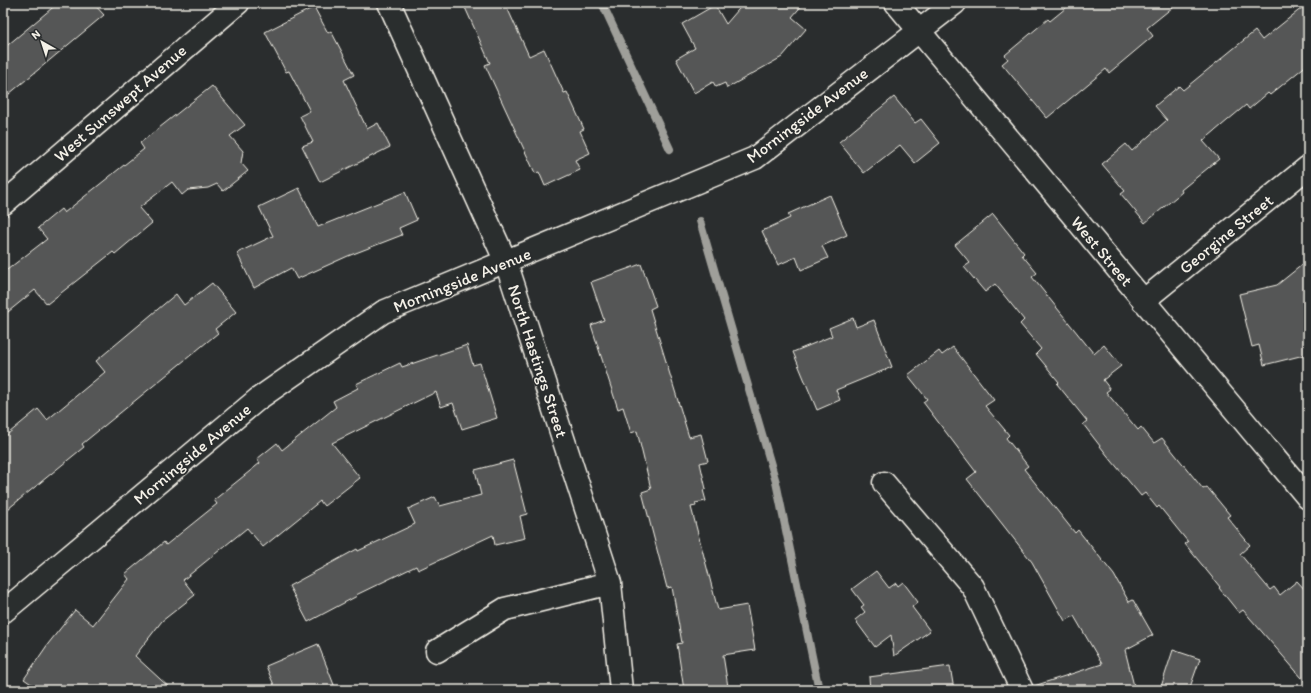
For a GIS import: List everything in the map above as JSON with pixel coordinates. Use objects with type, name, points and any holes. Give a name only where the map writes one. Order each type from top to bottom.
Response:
[{"type":"street","name":"West Sunswept Avenue","points":[[3,204],[238,3]]},
{"type":"street","name":"North Hastings Street","points":[[389,3],[506,262],[610,583],[621,690]]},
{"type":"street","name":"West Street","points":[[896,3],[1308,498]]},
{"type":"street","name":"Morningside Avenue","points":[[3,612],[258,399],[383,312],[755,158],[918,30],[955,3]]},
{"type":"street","name":"Georgine Street","points":[[1144,301],[1308,167]]},
{"type":"street","points":[[884,483],[973,587],[1022,690]]},
{"type":"street","points":[[437,651],[505,609],[610,583]]},
{"type":"building","points":[[58,3],[93,3],[104,15],[3,99],[3,49]]},
{"type":"building","points":[[463,3],[505,3],[529,56],[544,49],[564,93],[567,92],[584,129],[580,131],[590,153],[575,160],[580,170],[545,186],[539,172],[535,173],[485,65],[490,63]]},
{"type":"building","points":[[744,3],[804,3],[792,17],[806,29],[782,57],[727,88],[725,83],[716,87],[713,82],[694,93],[676,59],[695,48],[682,24],[715,5],[726,24]]},
{"type":"building","points":[[1072,3],[1178,3],[1147,28],[1153,36],[1109,73],[1106,69],[1047,118],[1002,64],[1008,59],[1005,55],[1048,19],[1050,21]]},
{"type":"building","points":[[1308,3],[1308,64],[1270,95],[1268,93],[1249,109],[1246,105],[1203,141],[1219,159],[1181,190],[1182,192],[1145,223],[1121,194],[1125,191],[1102,164],[1126,144],[1132,151],[1167,120],[1155,106],[1179,86],[1183,90],[1255,31],[1262,40]]},
{"type":"building","points":[[314,7],[328,33],[331,31],[354,75],[344,80],[367,129],[378,123],[390,147],[320,182],[302,146],[313,142],[300,116],[310,111],[289,71],[286,72],[265,32]]},
{"type":"building","points":[[212,86],[245,125],[230,136],[243,151],[241,163],[248,171],[223,191],[217,184],[208,188],[188,190],[182,195],[172,182],[139,208],[152,223],[115,254],[113,252],[47,304],[35,290],[3,316],[3,273],[47,239],[38,228],[61,209],[64,213],[144,149],[140,143]]},
{"type":"building","points":[[894,97],[915,123],[921,119],[940,143],[915,163],[900,145],[864,173],[839,142]]},
{"type":"building","points":[[299,188],[318,227],[405,192],[417,220],[399,228],[402,235],[348,256],[297,279],[291,268],[254,288],[237,253],[273,236],[259,207]]},
{"type":"building","points":[[830,195],[847,235],[822,246],[828,258],[801,270],[796,257],[778,265],[762,231],[790,218],[788,214]]},
{"type":"building","points":[[993,214],[1024,253],[1022,255],[1037,273],[1032,277],[1094,354],[1104,345],[1121,366],[1103,380],[1110,389],[1106,392],[1138,430],[1141,427],[1154,443],[1162,438],[1203,489],[1207,487],[1230,515],[1227,517],[1250,545],[1240,554],[1270,590],[1274,587],[1280,595],[1297,581],[1308,593],[1308,685],[1243,610],[1239,613],[1185,544],[1188,542],[1159,506],[1157,508],[1145,493],[1141,496],[1107,455],[1083,424],[1087,421],[1057,384],[1059,382],[1036,354],[1041,349],[1020,324],[1024,320],[995,284],[985,292],[964,267],[970,263],[955,245]]},
{"type":"building","points":[[1308,260],[1308,354],[1264,365],[1259,345],[1252,347],[1239,294],[1277,285]]},
{"type":"building","points":[[641,264],[656,306],[650,309],[689,437],[701,434],[708,461],[700,463],[706,489],[703,490],[706,501],[695,503],[696,506],[691,507],[718,610],[747,605],[755,650],[723,655],[728,687],[712,690],[684,690],[677,644],[682,643],[672,587],[667,588],[642,492],[651,489],[637,431],[631,433],[623,407],[618,409],[591,325],[604,320],[591,282]]},
{"type":"building","points":[[212,283],[236,312],[215,329],[218,333],[82,444],[84,447],[3,513],[3,438],[38,409],[47,420],[105,372],[96,361],[176,294],[184,305]]},
{"type":"building","points":[[853,318],[856,327],[874,320],[892,367],[836,390],[840,400],[817,410],[793,352],[832,336],[829,328]]},
{"type":"building","points":[[467,345],[473,365],[480,363],[497,418],[462,429],[453,403],[441,407],[436,392],[332,443],[360,478],[324,506],[320,501],[263,547],[247,528],[183,580],[195,595],[162,621],[135,656],[172,690],[40,690],[24,679],[48,644],[75,610],[93,625],[129,579],[125,574],[164,542],[166,545],[217,504],[214,500],[260,463],[257,459],[277,443],[282,450],[336,407],[333,401],[358,388],[356,384],[400,363],[402,367]]},
{"type":"building","points":[[953,347],[994,400],[985,406],[1009,435],[1006,438],[1028,466],[1024,469],[1075,533],[1078,530],[1114,575],[1129,602],[1133,600],[1153,635],[1125,650],[1135,690],[1035,690],[1034,686],[1102,664],[1074,616],[1065,621],[1032,562],[967,479],[976,472],[923,402],[927,399],[908,375],[939,351],[942,355]]},
{"type":"building","points":[[513,460],[527,514],[520,516],[525,538],[495,545],[493,535],[418,570],[416,566],[356,595],[357,596],[308,622],[289,586],[357,549],[358,551],[415,524],[408,509],[435,497],[440,506],[481,495],[475,470]]},
{"type":"building","points":[[876,571],[889,588],[896,583],[898,586],[903,582],[918,602],[912,607],[930,631],[894,656],[891,635],[875,647],[855,620],[865,612],[861,607],[864,605],[852,589]]},
{"type":"building","points":[[318,644],[336,690],[276,690],[266,666]]},
{"type":"building","points":[[1173,650],[1200,659],[1189,690],[1160,690]]},
{"type":"building","points":[[950,666],[954,690],[870,690],[869,677]]},
{"type":"waterway","points":[[602,3],[670,149]]},
{"type":"waterway","points":[[700,221],[776,482],[819,690]]}]
